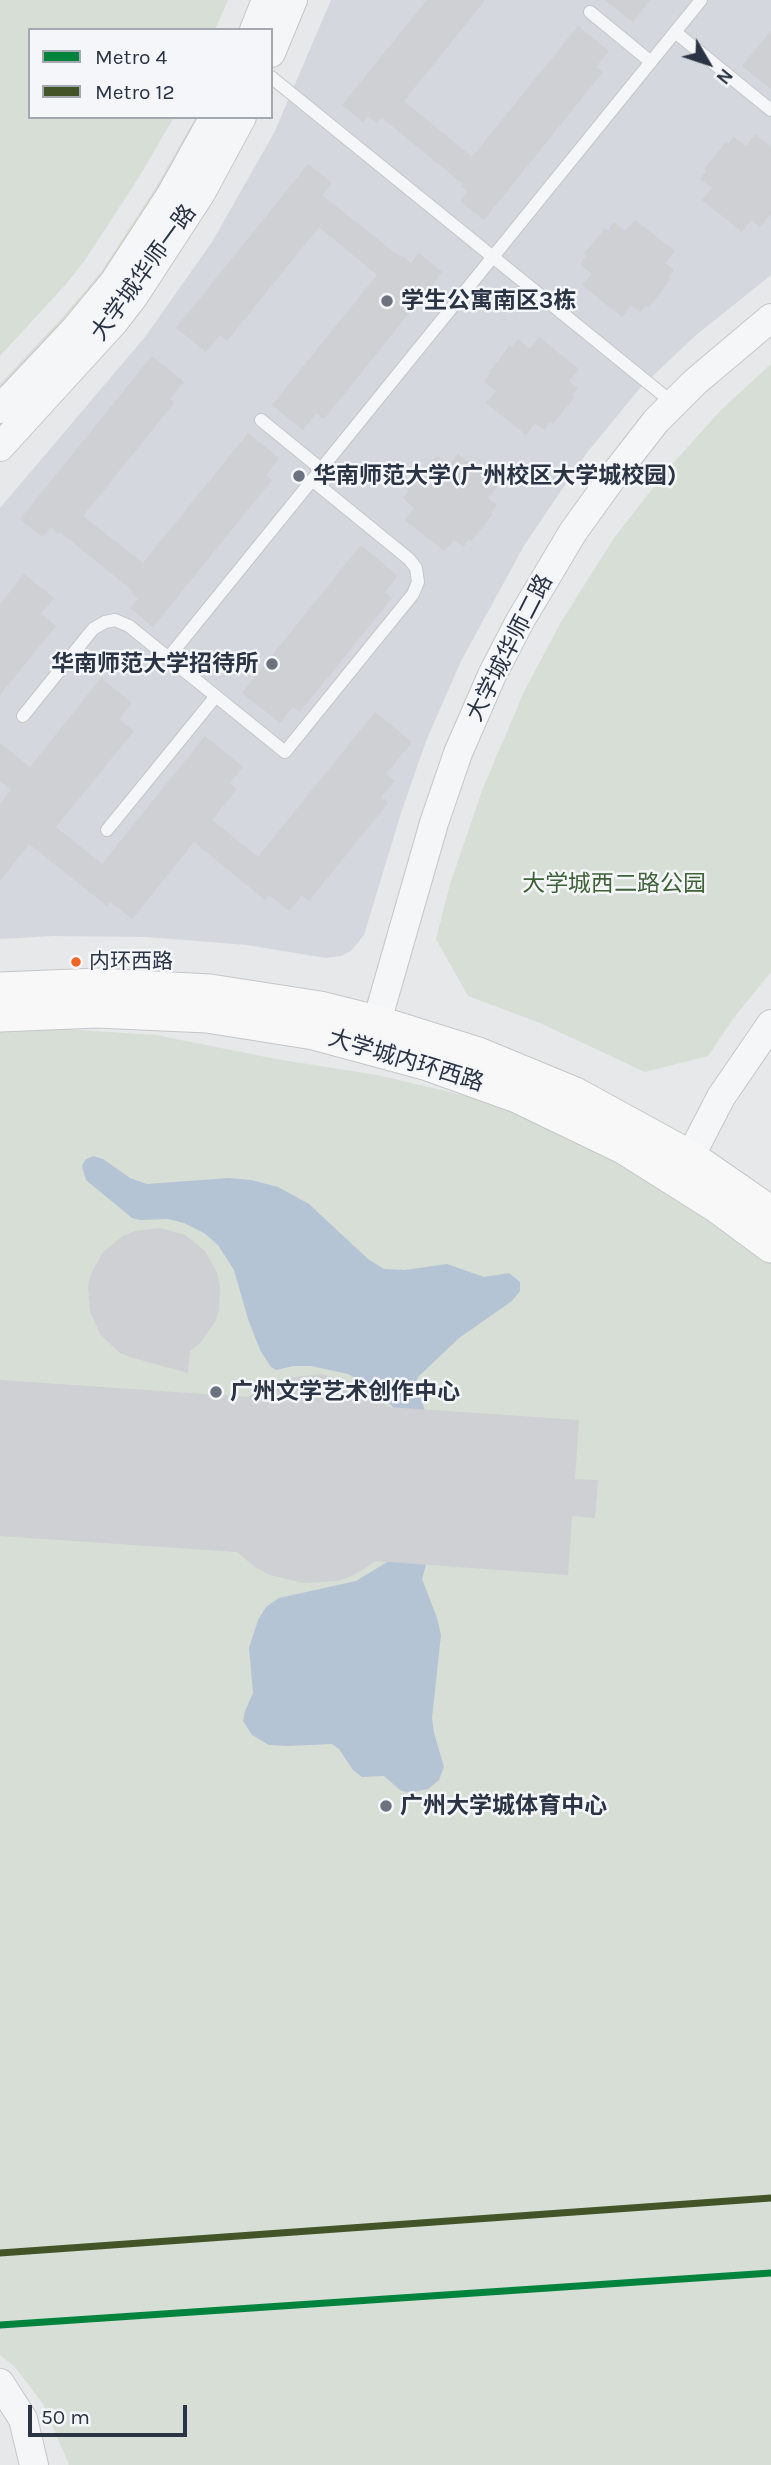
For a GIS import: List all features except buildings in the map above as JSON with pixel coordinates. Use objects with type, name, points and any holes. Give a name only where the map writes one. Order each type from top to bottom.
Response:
[{"type":"main road","name":"大学城内环西路","points":[[0,989],[97,985],[210,991],[320,1008],[470,1078],[564,1117],[625,1148],[677,1179],[771,1245]]},
{"type":"main road","name":"大学城内环西路","points":[[0,1015],[97,1011],[207,1016],[314,1033],[373,1034],[467,1050],[527,1073],[620,1117],[690,1157],[771,1213]]},
{"type":"street","points":[[255,28],[267,0]]},
{"type":"street","points":[[273,48],[293,0]]},
{"type":"street","name":"大学城华师一路","points":[[0,409],[75,330],[114,282],[170,196],[213,119]]},
{"type":"street","name":"大学城华师一路","points":[[0,447],[114,322],[134,296],[201,193],[241,119]]},
{"type":"street","name":"大学城华师二路","points":[[373,1034],[434,823],[458,753],[492,675],[537,590],[573,532],[614,475],[673,403],[717,362],[771,318]]},
{"type":"street","points":[[690,1157],[721,1097],[771,1024]]},
{"type":"street","points":[[0,2383],[23,2419],[34,2465]]},
{"type":"lane","points":[[168,658],[701,0]]},
{"type":"lane","points":[[590,12],[651,62]]},
{"type":"lane","points":[[675,32],[771,110]]},
{"type":"lane","points":[[273,79],[673,403]]},
{"type":"lane","points":[[261,420],[321,469]]},
{"type":"lane","points":[[23,716],[93,629],[115,620],[125,623],[285,752],[415,591],[418,577],[414,563],[312,480]]},
{"type":"lane","points":[[107,830],[216,696]]},
{"type":"shaded area","name":"华南师范大学(广州校区大学城校园)","points":[[331,0],[771,0],[771,275],[695,336],[640,388],[586,454],[525,544],[461,661],[426,741],[364,935],[351,951],[341,956],[326,958],[247,945],[147,937],[53,936],[0,939],[0,508],[145,337],[212,242],[274,133]]},
{"type":"green space","points":[[0,0],[228,0],[216,28],[28,28],[28,119],[173,119],[85,260],[0,356]]},
{"type":"green space","points":[[195,119],[199,119],[124,246],[85,298],[0,390],[0,384],[101,272],[156,187]]},
{"type":"green space","name":"大学城西二路公园","points":[[771,364],[771,972],[732,1020],[708,1056],[645,1072],[540,1023],[468,996],[436,939],[450,884],[483,788],[524,692],[561,622],[614,538],[667,470],[720,411]]},
{"type":"green space","name":"广州大学城体育中心","points":[[0,1025],[156,1035],[276,1059],[377,1075],[505,1105],[582,1135],[771,1257],[771,2465],[69,2465],[43,2404],[15,2367],[0,2355]]},
{"type":"water","points":[[93,1156],[103,1159],[130,1178],[147,1184],[229,1178],[278,1187],[309,1204],[368,1259],[384,1269],[405,1270],[447,1264],[484,1277],[509,1273],[520,1282],[520,1291],[512,1301],[459,1338],[418,1377],[416,1383],[426,1414],[432,1543],[422,1579],[441,1635],[432,1718],[444,1767],[439,1780],[428,1789],[409,1793],[400,1790],[384,1776],[362,1777],[332,1744],[269,1745],[252,1735],[243,1721],[253,1693],[249,1648],[258,1620],[266,1607],[279,1598],[356,1581],[387,1562],[394,1408],[374,1388],[348,1374],[311,1366],[276,1370],[271,1367],[260,1350],[248,1319],[234,1270],[218,1245],[204,1233],[184,1223],[168,1219],[132,1218],[86,1180],[82,1166],[85,1160]]},
{"type":"metro line","name":"12","points":[[0,2253],[771,2198]]},
{"type":"metro line","name":"4","points":[[0,2325],[771,2273]]},
{"type":"place","name":"学生公寓南区3栋","points":[[387,301]]},
{"type":"place","name":"华南师范大学(广州校区大学城校园)","points":[[299,476]]},
{"type":"place","name":"华南师范大学招待所","points":[[272,664]]},
{"type":"place","name":"内环西路","points":[[76,962]]},
{"type":"place","name":"广州文学艺术创作中心","points":[[216,1392]]},
{"type":"place","name":"广州大学城体育中心","points":[[386,1806]]}]
